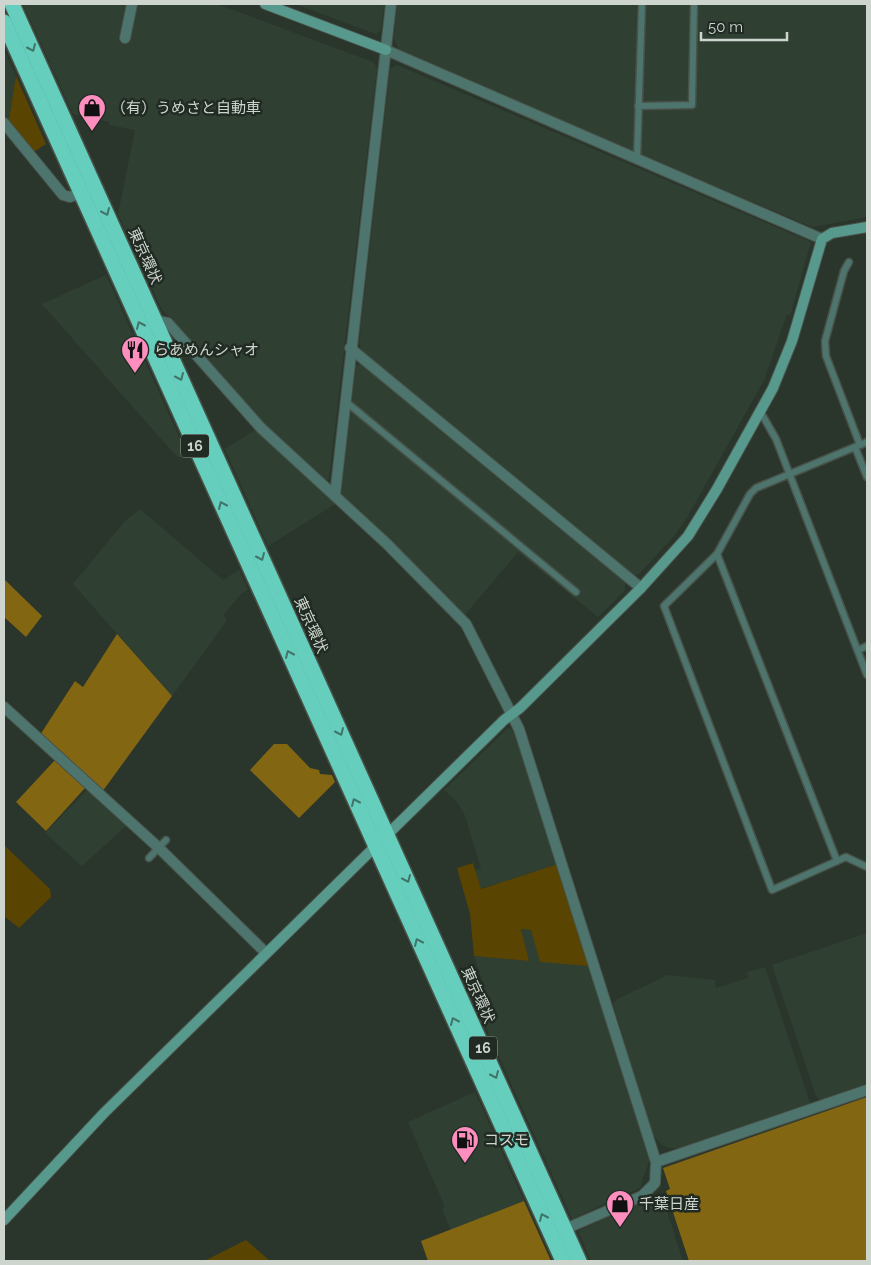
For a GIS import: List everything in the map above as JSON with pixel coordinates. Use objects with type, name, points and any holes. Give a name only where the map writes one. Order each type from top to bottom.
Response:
[{"type":"highway","name":"東京環状","points":[[12,4],[579,1261]]},
{"type":"highway","name":"16","points":[[4,22],[563,1261]]},
{"type":"street","points":[[125,38],[132,4]]},
{"type":"street","points":[[264,4],[386,50],[822,238]]},
{"type":"street","points":[[335,495],[350,348],[391,4]]},
{"type":"street","points":[[4,123],[63,195],[70,197],[95,187]]},
{"type":"street","points":[[4,1220],[104,1113],[641,588],[688,536],[773,388],[792,341],[822,238],[832,233],[867,227]]},
{"type":"street","points":[[154,320],[168,323],[261,428],[386,543],[466,624],[512,714],[548,817],[656,1162],[654,1183],[642,1196],[564,1229]]},
{"type":"street","points":[[350,348],[641,588]]},
{"type":"street","points":[[4,707],[163,844],[266,953]]},
{"type":"street","points":[[656,1162],[867,1090]]},
{"type":"lane","points":[[637,159],[642,4]]},
{"type":"lane","points":[[638,106],[692,105],[694,4]]},
{"type":"lane","points":[[849,262],[844,270],[825,341],[826,356],[861,445],[867,477]]},
{"type":"lane","points":[[345,401],[576,592]]},
{"type":"lane","points":[[760,411],[776,439],[867,675]]},
{"type":"lane","points":[[861,445],[763,484],[750,494],[717,554],[664,606],[772,890],[846,857],[867,867]]},
{"type":"lane","points":[[717,554],[837,861]]},
{"type":"lane","points":[[858,650],[867,646]]},
{"type":"lane","points":[[149,858],[163,844]]},
{"type":"shaded area","points":[[23,4],[217,4],[373,62],[377,68],[329,479],[324,481],[267,428],[161,308],[118,214],[135,130],[109,125],[109,122],[73,114]]},
{"type":"shaded area","points":[[295,4],[384,4],[381,30],[376,34]]},
{"type":"shaded area","points":[[397,4],[867,4],[867,217],[812,227],[400,51],[394,39]]},
{"type":"shaded area","points":[[4,50],[16,76],[8,125],[4,120]]},
{"type":"shaded area","points":[[397,65],[811,242],[790,316],[787,314],[764,380],[688,516],[674,536],[639,574],[633,575],[361,350],[359,343],[390,69]]},
{"type":"shaded area","points":[[16,76],[46,144],[32,153],[8,125]]},
{"type":"shaded area","points":[[106,275],[187,454],[178,458],[42,304]]},
{"type":"shaded area","points":[[362,363],[625,582],[625,590],[598,617],[518,552],[464,616],[341,497],[356,366]]},
{"type":"shaded area","points":[[257,429],[337,503],[268,546],[225,449]]},
{"type":"shaded area","points":[[140,509],[223,580],[239,570],[248,590],[241,594],[223,615],[227,620],[172,696],[73,584],[125,521]]},
{"type":"shaded area","points":[[4,579],[42,616],[26,637],[4,617]]},
{"type":"shaded area","points":[[117,634],[172,696],[102,792],[40,735],[75,681],[83,687]]},
{"type":"shaded area","points":[[508,728],[515,730],[558,864],[480,889],[475,870],[481,868],[464,813],[456,801],[444,790]]},
{"type":"shaded area","points":[[274,744],[287,744],[310,768],[319,770],[320,774],[332,775],[335,782],[299,818],[250,770]]},
{"type":"shaded area","points":[[56,759],[85,788],[46,831],[16,802]]},
{"type":"shaded area","points":[[87,790],[126,826],[82,866],[45,833]]},
{"type":"shaded area","points":[[4,845],[50,889],[51,897],[19,928],[4,916]]},
{"type":"shaded area","points":[[473,863],[481,889],[558,864],[589,966],[540,962],[531,930],[521,929],[529,961],[474,956],[470,914],[457,868]]},
{"type":"shaded area","points":[[521,929],[531,930],[589,966],[650,1159],[640,1188],[572,1219],[468,988],[483,982],[474,956],[529,961]]},
{"type":"shaded area","points":[[867,933],[867,1083],[820,1100],[816,1096],[772,965]]},
{"type":"shaded area","points":[[765,967],[810,1103],[678,1148],[668,1148],[661,1144],[652,1134],[613,1004],[617,999],[668,975],[715,980],[716,988],[748,978],[747,972]]},
{"type":"shaded area","points":[[475,1092],[524,1201],[451,1230],[442,1209],[445,1207],[408,1122]]},
{"type":"shaded area","points":[[867,1097],[867,1261],[689,1261],[666,1191],[670,1189],[663,1168]]},
{"type":"shaded area","points":[[661,1193],[683,1261],[591,1261],[578,1231]]},
{"type":"shaded area","points":[[524,1201],[551,1261],[428,1261],[421,1241]]},
{"type":"shaded area","points":[[246,1240],[270,1261],[204,1261]]},
{"type":"place","name":"（有）うめさと自動車","points":[[92,132]]},
{"type":"place","name":"らあめんシャオ","points":[[135,374]]},
{"type":"place","name":"コスモ","points":[[465,1164]]},
{"type":"place","name":"千葉日産","points":[[620,1228]]}]
